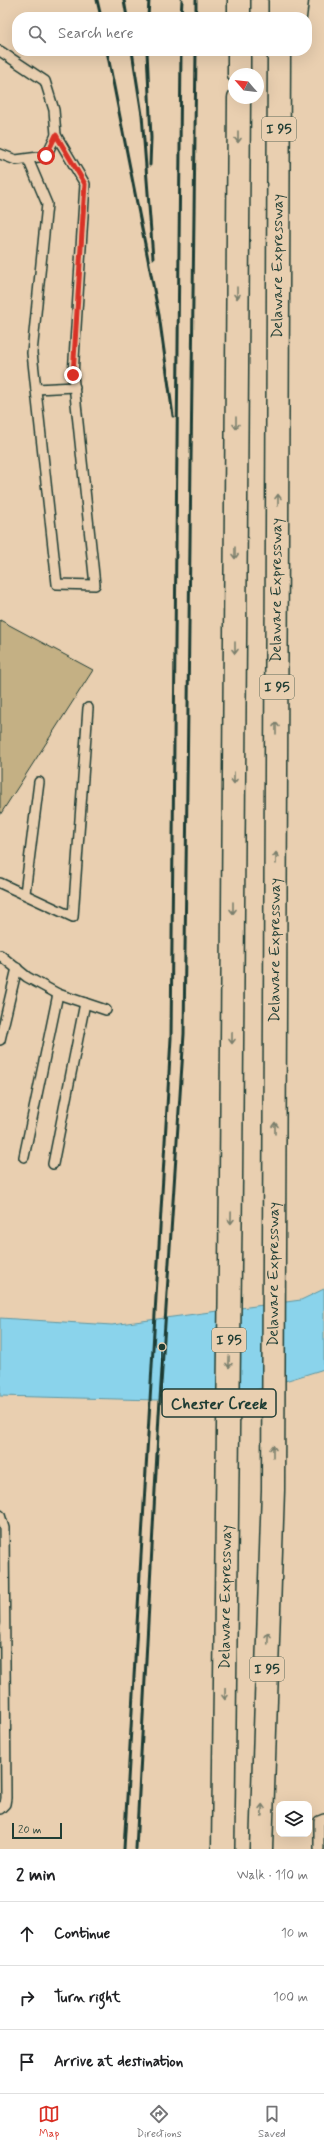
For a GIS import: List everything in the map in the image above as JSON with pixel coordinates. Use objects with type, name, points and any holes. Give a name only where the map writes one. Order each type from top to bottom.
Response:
[{"type":"highway","points":[[239,0],[239,12]]},
{"type":"highway","points":[[280,0],[280,12]]},
{"type":"highway","points":[[296,12],[297,0]]},
{"type":"highway","points":[[239,56],[239,68]]},
{"type":"highway","name":"Delaware Expressway","points":[[261,1849],[273,1490],[279,56]]},
{"type":"highway","points":[[279,207],[292,56]]},
{"type":"highway","name":"Delaware Expressway","points":[[223,1848],[231,1179],[239,104]]},
{"type":"lane","points":[[0,51],[45,81],[54,110],[56,135],[85,184],[73,375],[95,585],[58,584],[32,353],[47,204],[28,159]]},
{"type":"lane","points":[[0,154],[16,160],[46,156],[56,135]]},
{"type":"lane","points":[[36,389],[74,387]]},
{"type":"lane","points":[[0,883],[25,893],[73,917],[88,708]]},
{"type":"lane","points":[[25,893],[39,782]]},
{"type":"lane","points":[[0,955],[17,968],[58,994],[106,1010]]},
{"type":"lane","points":[[0,1040],[17,968]]},
{"type":"lane","points":[[24,1157],[58,994]]},
{"type":"lane","points":[[53,1164],[85,1003]]},
{"type":"lane","points":[[0,1515],[4,1528],[2,1658],[6,1798],[5,1804],[0,1809]]},
{"type":"lane","points":[[319,1849],[319,1820],[324,1819]]},
{"type":"water","points":[[324,1289],[324,1369],[246,1393],[196,1401],[0,1396],[0,1318],[112,1325],[301,1300]]},
{"type":"building","points":[[0,620],[93,670],[0,815]]},
{"type":"railway","points":[[97,0],[100,12]]},
{"type":"railway","points":[[124,0],[126,12]]},
{"type":"railway","points":[[148,12],[149,0]]},
{"type":"railway","points":[[181,12],[182,0]]},
{"type":"railway","points":[[196,0],[196,12]]},
{"type":"railway","points":[[108,56],[159,315],[173,416]]},
{"type":"railway","points":[[133,56],[142,115],[153,258]]},
{"type":"railway","points":[[147,56],[151,138],[150,165]]},
{"type":"railway","points":[[124,1849],[171,1038],[181,56]]},
{"type":"railway","points":[[136,1849],[159,1415],[184,1034],[196,56]]},
{"type":"place","name":"Chester Creek","points":[[162,1347]]},
{"type":"route","points":[[46,156],[56,135],[85,184],[73,375]]}]
